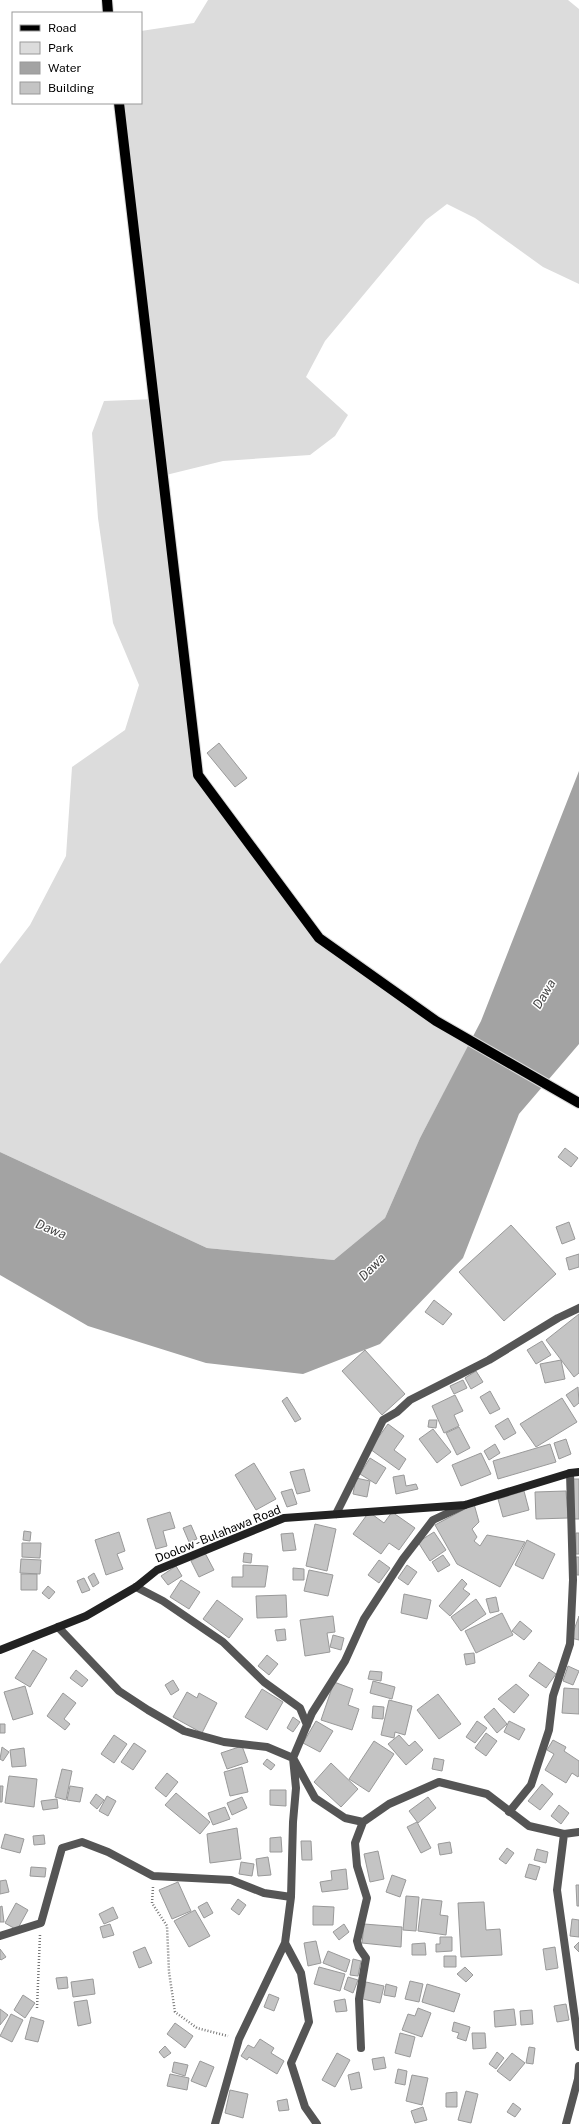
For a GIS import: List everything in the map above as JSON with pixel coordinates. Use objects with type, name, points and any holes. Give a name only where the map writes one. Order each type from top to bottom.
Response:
[{"type":"main road","points":[[107,0],[108,12]]},
{"type":"main road","points":[[118,104],[198,775],[319,938],[436,1021],[576,1102]]},
{"type":"main road","name":"Doolow - Bulahawa Road","points":[[0,1650],[86,1616],[136,1587],[157,1570],[284,1518],[465,1505],[570,1473],[579,1472]]},
{"type":"street","points":[[336,1514],[383,1420],[397,1412],[410,1400],[489,1360],[558,1318],[579,1308]]},
{"type":"street","points":[[509,1812],[531,1785],[549,1730],[553,1696],[570,1644],[573,1580],[570,1473]]},
{"type":"street","points":[[215,2124],[238,2039],[285,1943],[292,1897],[293,1822],[296,1788],[293,1758],[312,1713],[345,1661],[364,1619],[403,1559],[433,1520],[465,1505]]},
{"type":"street","points":[[136,1587],[164,1600],[223,1642],[264,1682],[300,1708],[307,1725]]},
{"type":"street","points":[[58,1627],[119,1691],[184,1731],[224,1742],[267,1747],[293,1758],[315,1798],[345,1818],[362,1822]]},
{"type":"street","points":[[361,2048],[359,1999],[366,1958],[359,1948],[357,1941],[367,1898],[357,1866],[355,1842],[362,1822],[389,1804],[438,1782],[487,1794],[529,1826],[564,1834],[579,1832]]},
{"type":"street","points":[[564,1834],[556,1890],[579,2047]]},
{"type":"street","points":[[0,1936],[41,1923],[62,1848],[82,1842],[108,1852],[153,1876],[231,1880],[264,1893],[292,1897]]},
{"type":"street","points":[[285,1943],[301,1973],[310,2022],[291,2063],[305,2107],[317,2124]]},
{"type":"street","points":[[566,2124],[578,2079],[579,2066]]},
{"type":"path","points":[[153,1876],[152,1903],[167,1926],[170,1972],[175,2012],[197,2028],[238,2039]]},
{"type":"path","points":[[37,2008],[41,1923]]},
{"type":"green space","points":[[208,0],[568,0],[579,9],[579,284],[543,267],[475,218],[447,204],[426,220],[325,341],[306,377],[348,415],[335,436],[310,455],[223,461],[166,475],[202,774],[322,935],[472,1040],[420,1138],[385,1218],[334,1260],[207,1248],[0,1152],[0,964],[30,925],[66,856],[72,767],[125,730],[139,685],[113,623],[98,518],[92,433],[104,401],[156,399],[119,104],[142,104],[142,31],[194,23]]},
{"type":"water","name":"Dawa","points":[[579,771],[579,1044],[519,1114],[463,1258],[380,1344],[303,1374],[206,1363],[88,1326],[0,1275],[0,1152],[207,1248],[334,1260],[385,1218],[420,1138],[481,1021]]},
{"type":"building","points":[[219,743],[247,778],[235,787],[207,753]]},
{"type":"building","points":[[565,1148],[578,1158],[571,1167],[558,1157]]},
{"type":"building","points":[[569,1222],[575,1239],[562,1244],[556,1227]]},
{"type":"building","points":[[511,1225],[556,1274],[504,1321],[459,1272]]},
{"type":"building","points":[[579,1254],[579,1267],[569,1270],[566,1258]]},
{"type":"building","points":[[434,1300],[452,1314],[443,1325],[425,1312]]},
{"type":"building","points":[[579,1314],[579,1373],[574,1377],[546,1340]]},
{"type":"building","points":[[542,1341],[551,1355],[536,1364],[527,1350]]},
{"type":"building","points":[[365,1350],[405,1394],[382,1415],[342,1371]]},
{"type":"building","points":[[561,1360],[565,1379],[545,1383],[540,1364]]},
{"type":"building","points":[[476,1371],[483,1382],[471,1389],[465,1378]]},
{"type":"building","points":[[463,1380],[467,1388],[454,1394],[450,1386]]},
{"type":"building","points":[[578,1387],[579,1403],[574,1407],[566,1395]]},
{"type":"building","points":[[490,1391],[500,1409],[490,1414],[480,1397]]},
{"type":"building","points":[[455,1395],[463,1411],[454,1415],[459,1426],[444,1433],[432,1406]]},
{"type":"building","points":[[287,1397],[301,1419],[295,1422],[282,1401]]},
{"type":"building","points":[[562,1398],[577,1422],[536,1447],[520,1424]]},
{"type":"building","points":[[508,1418],[516,1433],[504,1440],[495,1426]]},
{"type":"building","points":[[429,1420],[437,1420],[436,1428],[428,1427]]},
{"type":"building","points":[[388,1424],[404,1436],[394,1450],[406,1459],[399,1470],[370,1449]]},
{"type":"building","points":[[459,1427],[470,1448],[457,1455],[446,1433]]},
{"type":"building","points":[[433,1429],[451,1452],[437,1463],[419,1439]]},
{"type":"building","points":[[566,1439],[571,1454],[559,1459],[554,1443]]},
{"type":"building","points":[[495,1444],[500,1453],[489,1460],[484,1451]]},
{"type":"building","points":[[550,1444],[556,1462],[498,1479],[493,1461]]},
{"type":"building","points":[[481,1453],[491,1474],[461,1486],[452,1465]]},
{"type":"building","points":[[370,1458],[386,1468],[376,1484],[360,1474]]},
{"type":"building","points":[[254,1463],[276,1499],[256,1510],[235,1475]]},
{"type":"building","points":[[304,1469],[310,1491],[297,1494],[290,1472]]},
{"type":"building","points":[[404,1475],[406,1486],[416,1484],[418,1489],[396,1494],[393,1477]]},
{"type":"building","points":[[356,1478],[370,1481],[367,1497],[353,1494]]},
{"type":"building","points":[[573,1479],[579,1479],[579,1519],[572,1519]]},
{"type":"building","points":[[292,1489],[297,1504],[287,1507],[281,1492]]},
{"type":"building","points":[[524,1491],[529,1510],[503,1517],[498,1499]]},
{"type":"building","points":[[566,1491],[568,1518],[536,1519],[535,1492]]},
{"type":"building","points":[[474,1504],[479,1522],[472,1529],[477,1537],[474,1541],[480,1546],[487,1535],[525,1542],[500,1587],[457,1564],[435,1525]]},
{"type":"building","points":[[170,1512],[175,1528],[163,1531],[167,1546],[156,1549],[147,1519]]},
{"type":"building","points":[[369,1512],[384,1523],[392,1512],[415,1528],[399,1550],[389,1543],[381,1554],[353,1534]]},
{"type":"building","points":[[315,1524],[336,1529],[327,1571],[306,1566]]},
{"type":"building","points":[[191,1525],[197,1539],[189,1542],[183,1528]]},
{"type":"building","points":[[24,1531],[31,1532],[30,1541],[23,1540]]},
{"type":"building","points":[[119,1532],[125,1551],[117,1554],[123,1569],[106,1575],[95,1540]]},
{"type":"building","points":[[434,1532],[446,1550],[430,1561],[418,1542]]},
{"type":"building","points":[[293,1533],[296,1550],[283,1551],[281,1534]]},
{"type":"building","points":[[576,1533],[579,1533],[579,1554],[576,1554]]},
{"type":"building","points":[[527,1540],[555,1554],[543,1579],[515,1565]]},
{"type":"building","points":[[22,1543],[41,1543],[40,1558],[22,1557]]},
{"type":"building","points":[[205,1553],[214,1570],[199,1577],[191,1561]]},
{"type":"building","points":[[244,1553],[252,1554],[251,1563],[243,1562]]},
{"type":"building","points":[[443,1555],[450,1565],[438,1572],[432,1562]]},
{"type":"building","points":[[576,1557],[579,1557],[579,1575],[577,1575]]},
{"type":"building","points":[[21,1559],[41,1560],[40,1574],[20,1573]]},
{"type":"building","points":[[379,1560],[390,1568],[379,1583],[368,1575]]},
{"type":"building","points":[[243,1565],[268,1566],[265,1587],[232,1587],[232,1577],[243,1577]]},
{"type":"building","points":[[407,1565],[417,1572],[408,1585],[398,1578]]},
{"type":"building","points":[[176,1566],[182,1576],[168,1585],[161,1576]]},
{"type":"building","points":[[293,1568],[304,1569],[304,1580],[293,1580]]},
{"type":"building","points":[[309,1570],[333,1575],[328,1596],[304,1591]]},
{"type":"building","points":[[94,1573],[99,1583],[93,1587],[88,1577]]},
{"type":"building","points":[[21,1574],[37,1574],[37,1590],[21,1590]]},
{"type":"building","points":[[84,1578],[90,1590],[82,1593],[77,1581]]},
{"type":"building","points":[[462,1579],[467,1584],[463,1589],[470,1594],[450,1616],[439,1606]]},
{"type":"building","points":[[181,1580],[200,1592],[189,1609],[170,1597]]},
{"type":"building","points":[[48,1586],[55,1592],[49,1599],[42,1593]]},
{"type":"building","points":[[404,1594],[431,1600],[427,1619],[401,1613]]},
{"type":"building","points":[[286,1595],[287,1617],[257,1618],[256,1596]]},
{"type":"building","points":[[496,1597],[499,1611],[490,1613],[486,1599]]},
{"type":"building","points":[[476,1599],[486,1614],[461,1631],[451,1617]]},
{"type":"building","points":[[217,1600],[243,1619],[229,1638],[203,1619]]},
{"type":"building","points":[[502,1613],[513,1635],[476,1653],[465,1631]]},
{"type":"building","points":[[333,1616],[335,1632],[327,1633],[330,1652],[305,1656],[300,1620]]},
{"type":"building","points":[[579,1616],[579,1640],[571,1638]]},
{"type":"building","points":[[520,1621],[532,1631],[524,1640],[512,1631]]},
{"type":"building","points":[[285,1629],[286,1640],[277,1641],[275,1630]]},
{"type":"building","points":[[333,1635],[344,1638],[341,1650],[330,1647]]},
{"type":"building","points":[[33,1650],[47,1659],[30,1687],[15,1678]]},
{"type":"building","points":[[474,1653],[475,1663],[466,1665],[464,1654]]},
{"type":"building","points":[[267,1655],[278,1664],[269,1675],[258,1666]]},
{"type":"building","points":[[539,1662],[556,1674],[546,1688],[529,1676]]},
{"type":"building","points":[[568,1666],[579,1671],[573,1685],[563,1681]]},
{"type":"building","points":[[76,1670],[88,1680],[82,1687],[70,1678]]},
{"type":"building","points":[[370,1671],[382,1672],[381,1681],[368,1679]]},
{"type":"building","points":[[173,1680],[179,1690],[171,1695],[165,1685]]},
{"type":"building","points":[[373,1681],[395,1687],[392,1699],[370,1693]]},
{"type":"building","points":[[334,1682],[353,1689],[348,1705],[359,1709],[352,1730],[321,1720]]},
{"type":"building","points":[[516,1684],[529,1695],[514,1713],[498,1699]]},
{"type":"building","points":[[25,1686],[33,1714],[13,1720],[4,1692]]},
{"type":"building","points":[[564,1688],[579,1689],[579,1714],[562,1713]]},
{"type":"building","points":[[262,1689],[283,1702],[267,1730],[245,1717]]},
{"type":"building","points":[[187,1692],[197,1698],[199,1693],[217,1703],[202,1733],[173,1717]]},
{"type":"building","points":[[63,1693],[76,1703],[64,1719],[70,1724],[65,1730],[47,1716]]},
{"type":"building","points":[[438,1694],[461,1724],[439,1739],[417,1710]]},
{"type":"building","points":[[389,1700],[412,1706],[405,1735],[395,1732],[394,1738],[381,1735]]},
{"type":"building","points":[[373,1706],[384,1707],[383,1719],[372,1718]]},
{"type":"building","points":[[494,1708],[507,1724],[497,1733],[484,1717]]},
{"type":"building","points":[[293,1717],[300,1722],[293,1732],[287,1728]]},
{"type":"building","points":[[316,1721],[333,1731],[320,1752],[303,1743]]},
{"type":"building","points":[[477,1721],[487,1728],[475,1743],[466,1737]]},
{"type":"building","points":[[509,1721],[525,1729],[519,1740],[504,1732]]},
{"type":"building","points":[[0,1724],[5,1724],[5,1733],[0,1733]]},
{"type":"building","points":[[486,1733],[497,1741],[486,1756],[475,1748]]},
{"type":"building","points":[[114,1735],[127,1744],[114,1763],[101,1754]]},
{"type":"building","points":[[399,1735],[409,1746],[415,1741],[423,1750],[406,1765],[388,1744]]},
{"type":"building","points":[[553,1740],[566,1747],[564,1751],[579,1761],[578,1777],[572,1773],[566,1783],[545,1770],[554,1754],[547,1750]]},
{"type":"building","points":[[374,1741],[394,1754],[369,1792],[349,1779]]},
{"type":"building","points":[[134,1743],[146,1751],[133,1770],[121,1762]]},
{"type":"building","points":[[242,1746],[248,1762],[227,1769],[221,1753]]},
{"type":"building","points":[[2,1747],[9,1752],[3,1761],[0,1759]]},
{"type":"building","points":[[24,1748],[26,1766],[12,1767],[10,1750]]},
{"type":"building","points":[[434,1758],[444,1760],[442,1771],[432,1769]]},
{"type":"building","points":[[267,1759],[275,1765],[271,1770],[263,1764]]},
{"type":"building","points":[[331,1763],[358,1789],[341,1807],[314,1782]]},
{"type":"building","points":[[242,1767],[248,1792],[230,1796],[224,1772]]},
{"type":"building","points":[[62,1769],[72,1771],[66,1800],[55,1797]]},
{"type":"building","points":[[167,1773],[178,1782],[166,1797],[155,1788]]},
{"type":"building","points":[[9,1776],[37,1779],[34,1807],[5,1803]]},
{"type":"building","points":[[542,1784],[553,1794],[540,1810],[528,1801]]},
{"type":"building","points":[[0,1786],[3,1786],[2,1802],[0,1802]]},
{"type":"building","points":[[70,1786],[83,1788],[80,1802],[67,1800]]},
{"type":"building","points":[[270,1790],[286,1790],[286,1806],[270,1805]]},
{"type":"building","points":[[176,1793],[210,1822],[200,1834],[165,1805]]},
{"type":"building","points":[[96,1794],[104,1800],[97,1809],[90,1803]]},
{"type":"building","points":[[107,1796],[116,1801],[108,1816],[99,1811]]},
{"type":"building","points":[[242,1797],[247,1808],[232,1815],[227,1803]]},
{"type":"building","points":[[428,1797],[436,1808],[418,1823],[409,1811]]},
{"type":"building","points":[[57,1799],[58,1808],[43,1810],[41,1801]]},
{"type":"building","points":[[559,1805],[569,1813],[561,1824],[551,1816]]},
{"type":"building","points":[[225,1807],[230,1819],[213,1825],[208,1813]]},
{"type":"building","points":[[417,1822],[431,1848],[421,1853],[407,1827]]},
{"type":"building","points":[[237,1828],[241,1859],[210,1863],[207,1834]]},
{"type":"building","points":[[5,1834],[24,1839],[20,1853],[1,1848]]},
{"type":"building","points":[[44,1835],[45,1844],[34,1845],[33,1836]]},
{"type":"building","points":[[281,1837],[282,1852],[270,1852],[270,1838]]},
{"type":"building","points":[[301,1841],[311,1841],[312,1860],[302,1860]]},
{"type":"building","points":[[450,1842],[452,1853],[440,1855],[438,1844]]},
{"type":"building","points":[[507,1848],[514,1853],[506,1864],[499,1859]]},
{"type":"building","points":[[537,1849],[548,1852],[546,1863],[534,1860]]},
{"type":"building","points":[[378,1851],[384,1879],[370,1882],[364,1854]]},
{"type":"building","points":[[268,1857],[271,1875],[258,1876],[256,1859]]},
{"type":"building","points":[[241,1862],[254,1864],[252,1876],[239,1874]]},
{"type":"building","points":[[529,1864],[540,1867],[536,1880],[525,1877]]},
{"type":"building","points":[[31,1867],[46,1868],[45,1877],[30,1876]]},
{"type":"building","points":[[346,1869],[348,1889],[322,1892],[320,1882],[332,1880],[331,1871]]},
{"type":"building","points":[[392,1875],[406,1880],[400,1897],[386,1892]]},
{"type":"building","points":[[6,1880],[9,1892],[0,1894],[0,1881]]},
{"type":"building","points":[[178,1882],[191,1911],[172,1919],[159,1890]]},
{"type":"building","points":[[576,1885],[579,1885],[579,1906],[577,1906]]},
{"type":"building","points":[[406,1896],[419,1897],[416,1931],[403,1930]]},
{"type":"building","points":[[238,1899],[246,1905],[239,1915],[231,1909]]},
{"type":"building","points":[[422,1899],[442,1901],[440,1915],[448,1916],[446,1935],[418,1931]]},
{"type":"building","points":[[207,1902],[213,1913],[204,1918],[198,1907]]},
{"type":"building","points":[[484,1902],[486,1930],[500,1929],[502,1955],[461,1957],[458,1903]]},
{"type":"building","points":[[16,1903],[28,1910],[17,1930],[5,1923]]},
{"type":"building","points":[[2,1906],[4,1922],[0,1922],[0,1907]]},
{"type":"building","points":[[313,1906],[334,1907],[333,1925],[313,1925]]},
{"type":"building","points":[[113,1907],[118,1918],[104,1924],[99,1914]]},
{"type":"building","points":[[195,1910],[210,1936],[189,1947],[174,1921]]},
{"type":"building","points":[[572,1919],[579,1920],[579,1937],[570,1936]]},
{"type":"building","points":[[110,1924],[114,1935],[103,1938],[100,1927]]},
{"type":"building","points":[[344,1924],[349,1932],[339,1940],[333,1932]]},
{"type":"building","points":[[364,1924],[402,1927],[401,1947],[362,1943]]},
{"type":"building","points":[[440,1937],[452,1937],[452,1951],[436,1952],[436,1944],[440,1944]]},
{"type":"building","points":[[316,1941],[321,1963],[308,1966],[304,1943]]},
{"type":"building","points":[[579,1942],[579,1952],[574,1947]]},
{"type":"building","points":[[425,1943],[426,1955],[412,1955],[412,1944]]},
{"type":"building","points":[[145,1947],[152,1963],[139,1968],[133,1952]]},
{"type":"building","points":[[555,1947],[558,1968],[546,1970],[543,1949]]},
{"type":"building","points":[[0,1949],[6,1957],[1,1960],[0,1959]]},
{"type":"building","points":[[328,1951],[350,1960],[346,1972],[323,1963]]},
{"type":"building","points":[[444,1956],[456,1956],[456,1967],[444,1967]]},
{"type":"building","points":[[353,1959],[361,1961],[358,1976],[350,1975]]},
{"type":"building","points":[[319,1967],[345,1974],[340,1991],[314,1984]]},
{"type":"building","points":[[465,1967],[473,1975],[466,1982],[457,1974]]},
{"type":"building","points":[[67,1977],[68,1988],[58,1989],[56,1978]]},
{"type":"building","points":[[348,1977],[358,1980],[353,1993],[344,1989]]},
{"type":"building","points":[[93,1979],[95,1994],[73,1997],[71,1982]]},
{"type":"building","points":[[410,1981],[423,1984],[419,2002],[405,1999]]},
{"type":"building","points":[[366,1982],[384,1986],[380,2003],[363,1999]]},
{"type":"building","points":[[386,1984],[397,1987],[395,1997],[384,1995]]},
{"type":"building","points":[[427,1984],[460,1994],[454,2012],[422,2002]]},
{"type":"building","points":[[269,1994],[279,1998],[274,2011],[264,2007]]},
{"type":"building","points":[[23,1995],[35,2003],[25,2018],[14,2010]]},
{"type":"building","points":[[345,1999],[347,2011],[336,2012],[334,2001]]},
{"type":"building","points":[[87,2000],[91,2023],[78,2026],[74,2002]]},
{"type":"building","points":[[566,2004],[569,2020],[557,2022],[554,2006]]},
{"type":"building","points":[[418,2008],[431,2013],[422,2037],[402,2030],[408,2014],[415,2016]]},
{"type":"building","points":[[0,2009],[8,2015],[0,2025]]},
{"type":"building","points":[[514,2009],[516,2025],[495,2027],[494,2011]]},
{"type":"building","points":[[532,2010],[533,2024],[521,2025],[520,2011]]},
{"type":"building","points":[[11,2014],[23,2020],[12,2042],[0,2036]]},
{"type":"building","points":[[31,2017],[44,2021],[38,2042],[25,2039]]},
{"type":"building","points":[[454,2022],[470,2027],[466,2041],[457,2038],[459,2033],[452,2031]]},
{"type":"building","points":[[175,2023],[193,2036],[185,2048],[167,2034]]},
{"type":"building","points":[[400,2033],[415,2037],[410,2057],[395,2053]]},
{"type":"building","points":[[472,2033],[485,2033],[486,2048],[473,2049]]},
{"type":"building","points":[[260,2039],[274,2048],[271,2053],[284,2061],[277,2074],[249,2057],[247,2060],[241,2056],[248,2045],[254,2048]]},
{"type":"building","points":[[165,2046],[171,2053],[164,2058],[159,2052]]},
{"type":"building","points":[[529,2047],[535,2048],[533,2064],[526,2063]]},
{"type":"building","points":[[497,2052],[504,2058],[496,2069],[489,2064]]},
{"type":"building","points":[[337,2053],[350,2060],[335,2087],[322,2080]]},
{"type":"building","points":[[512,2053],[525,2063],[510,2081],[497,2071]]},
{"type":"building","points":[[384,2057],[386,2068],[374,2070],[372,2059]]},
{"type":"building","points":[[200,2061],[214,2067],[206,2087],[191,2081]]},
{"type":"building","points":[[174,2062],[188,2065],[185,2076],[172,2072]]},
{"type":"building","points":[[398,2069],[407,2071],[405,2085],[395,2083]]},
{"type":"building","points":[[359,2072],[362,2088],[351,2090],[348,2075]]},
{"type":"building","points":[[170,2074],[189,2078],[187,2090],[167,2086]]},
{"type":"building","points":[[412,2075],[428,2078],[422,2105],[406,2101]]},
{"type":"building","points":[[230,2090],[248,2094],[243,2118],[225,2113]]},
{"type":"building","points":[[466,2091],[478,2094],[471,2123],[458,2120]]},
{"type":"building","points":[[457,2092],[457,2107],[446,2107],[446,2093]]},
{"type":"building","points":[[287,2099],[289,2110],[279,2111],[277,2101]]},
{"type":"building","points":[[513,2103],[521,2109],[515,2117],[507,2112]]},
{"type":"building","points":[[423,2107],[427,2120],[415,2123],[411,2111]]}]
